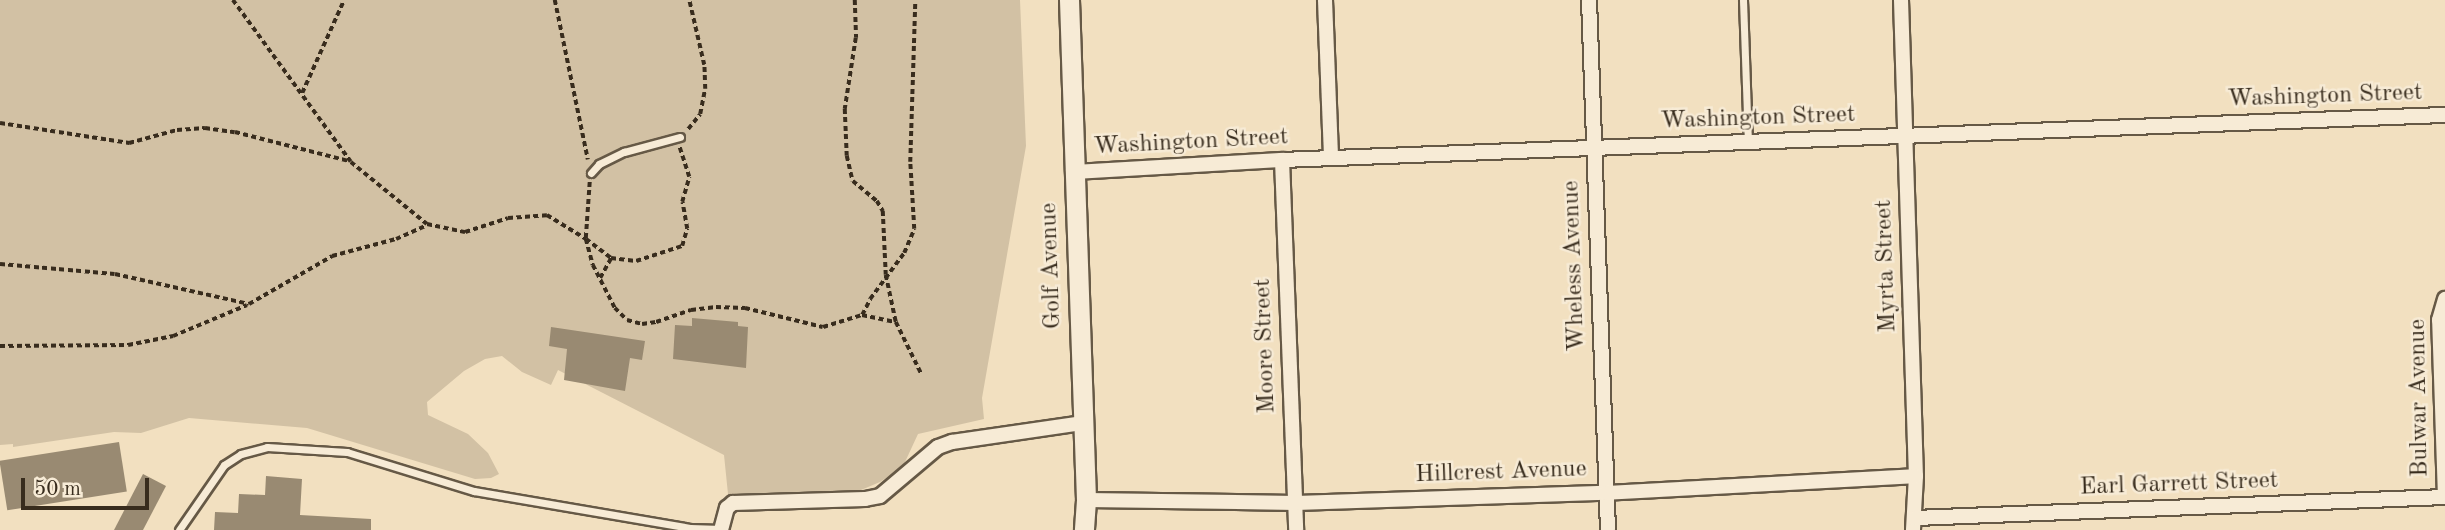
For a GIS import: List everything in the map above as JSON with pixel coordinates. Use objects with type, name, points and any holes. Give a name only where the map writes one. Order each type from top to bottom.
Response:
[{"type":"main road","name":"Golf Avenue","points":[[1069,0],[1086,500],[1084,530]]},
{"type":"street","points":[[1325,0],[1331,158]]},
{"type":"street","name":"Wheless Avenue","points":[[1589,0],[1608,530]]},
{"type":"street","name":"Myrta Street","points":[[1901,0],[1916,476],[1914,524]]},
{"type":"street","name":"Washington Street","points":[[1073,172],[1282,160],[2445,115]]},
{"type":"street","name":"Moore Street","points":[[1282,160],[1296,530]]},
{"type":"street","name":"Bulwar Avenue","points":[[2445,299],[2439,320],[2445,497]]},
{"type":"street","points":[[721,529],[727,508],[733,503],[865,499],[880,496],[938,447],[952,442],[1082,423]]},
{"type":"street","name":"Hillcrest Avenue","points":[[1086,500],[1296,503],[1605,493],[1916,476]]},
{"type":"street","name":"Earl Garrett Street","points":[[1914,524],[2445,497]]},
{"type":"lane","points":[[1743,0],[1748,142]]},
{"type":"lane","points":[[591,173],[599,164],[624,152],[680,136]]},
{"type":"lane","points":[[180,530],[183,521],[224,465],[241,454],[267,447],[347,452],[474,491],[690,528],[721,529]]},
{"type":"path","points":[[233,0],[351,162],[427,224],[465,232],[508,218],[547,215],[611,258],[636,261],[682,246],[687,229],[681,202],[689,177],[678,145],[680,136],[700,114],[705,89],[704,65],[689,0]]},
{"type":"path","points":[[302,93],[344,0]]},
{"type":"path","points":[[555,0],[591,173],[586,239],[600,278],[615,308],[627,320],[642,324],[656,322],[691,310],[716,307],[745,308],[823,327],[862,315],[896,322]]},
{"type":"path","points":[[855,0],[856,37],[845,109],[847,156],[853,181],[877,201],[883,211],[886,275],[896,322],[922,375]]},
{"type":"path","points":[[862,315],[886,275],[904,253],[914,229],[910,162],[915,0]]},
{"type":"path","points":[[0,123],[129,143],[177,130],[205,128],[235,132],[351,162]]},
{"type":"path","points":[[0,346],[128,345],[173,336],[249,304],[332,256],[396,239],[427,224]]},
{"type":"path","points":[[600,278],[611,258]]},
{"type":"path","points":[[0,264],[114,274],[249,304]]},
{"type":"shaded area","points":[[0,0],[1020,0],[1026,146],[982,398],[984,419],[918,434],[905,462],[898,470],[861,490],[728,494],[724,455],[558,370],[551,385],[522,372],[502,356],[485,359],[464,371],[427,402],[428,415],[468,434],[488,453],[499,474],[491,478],[475,479],[307,428],[189,418],[141,433],[114,432],[13,447],[13,444],[0,445]]},
{"type":"building","points":[[692,318],[738,322],[738,326],[748,327],[746,368],[673,359],[675,325],[692,326]]},
{"type":"building","points":[[551,327],[645,341],[642,360],[630,358],[625,391],[564,380],[567,349],[549,346]]},
{"type":"building","points":[[119,442],[127,491],[7,510],[0,461]]},
{"type":"building","points":[[143,474],[166,486],[143,530],[114,530]]},
{"type":"building","points":[[266,476],[302,479],[300,515],[371,519],[371,530],[214,530],[215,512],[238,513],[239,494],[265,495]]}]
